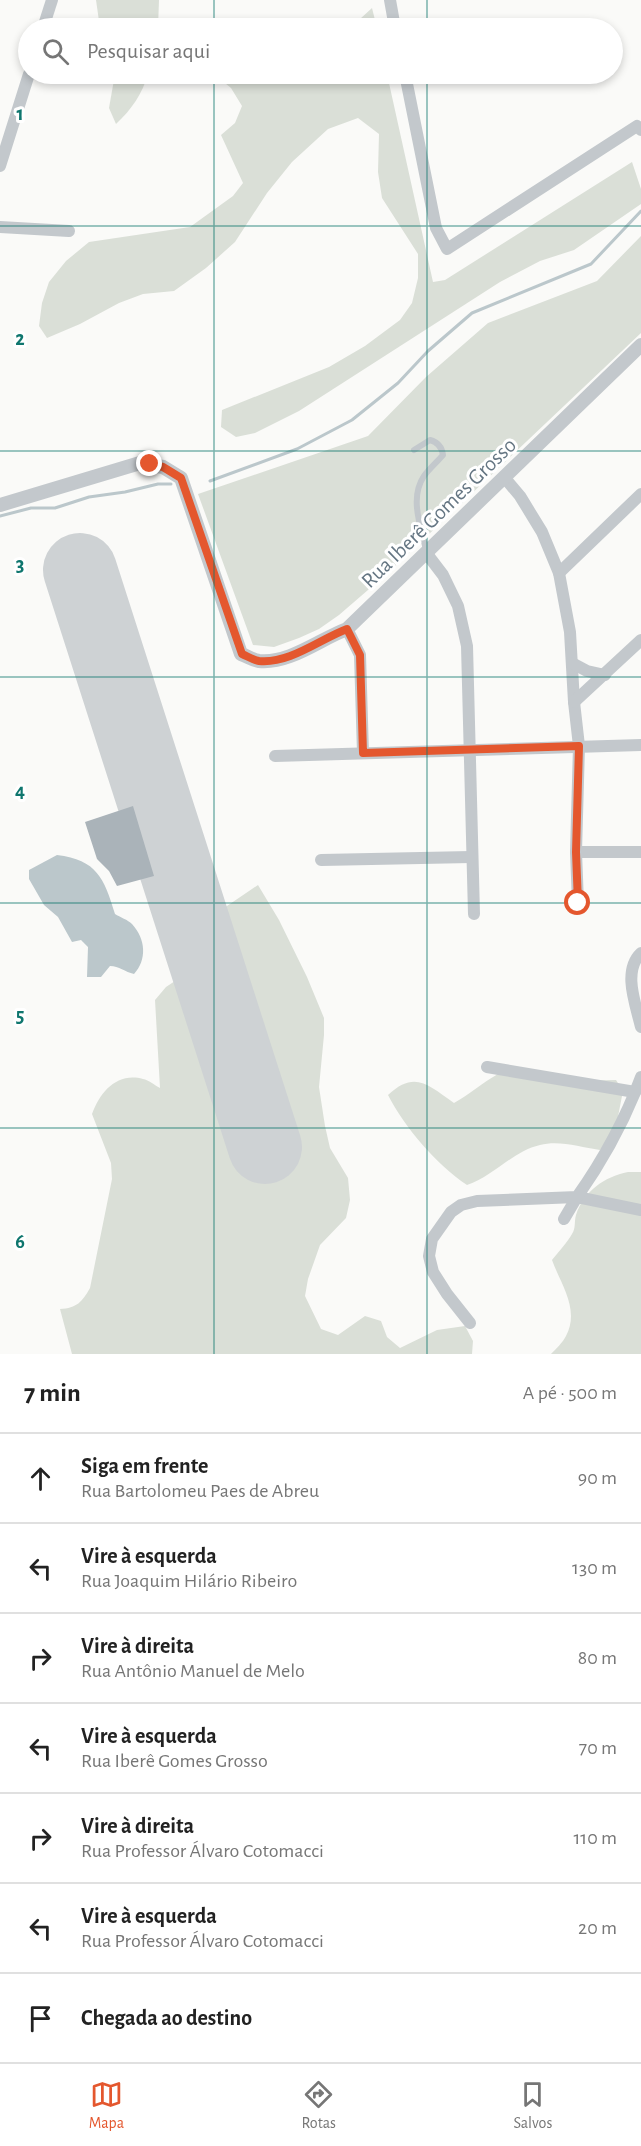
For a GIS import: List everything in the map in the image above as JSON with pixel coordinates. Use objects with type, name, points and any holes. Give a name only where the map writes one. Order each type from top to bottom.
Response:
[{"type":"street","points":[[46,18],[52,0]]},
{"type":"street","points":[[390,0],[393,18]]},
{"type":"street","points":[[0,166],[26,84]]},
{"type":"street","points":[[407,84],[436,228],[447,249],[637,126],[641,130]]},
{"type":"street","points":[[0,226],[69,231]]},
{"type":"street","name":"Rua Iberê Gomes Grosso","points":[[0,505],[140,464],[163,467],[181,478],[242,654],[258,661],[281,658],[314,646],[347,629],[641,345]]},
{"type":"street","points":[[504,477],[520,496],[542,531],[559,573],[570,632],[579,746],[576,852],[578,903]]},
{"type":"street","points":[[559,573],[641,494]]},
{"type":"street","points":[[427,554],[443,575],[458,606],[467,646],[474,914]]},
{"type":"street","points":[[347,629],[360,655],[363,753]]},
{"type":"street","points":[[574,702],[641,640]]},
{"type":"street","points":[[572,663],[587,671],[605,675]]},
{"type":"street","points":[[275,756],[641,745]]},
{"type":"street","points":[[576,852],[641,852]]},
{"type":"street","points":[[321,860],[471,856]]},
{"type":"street","points":[[641,953],[631,968],[641,1027]]},
{"type":"street","points":[[487,1067],[635,1092]]},
{"type":"street","points":[[564,1219],[612,1142],[641,1077]]},
{"type":"street","points":[[470,1323],[433,1272],[429,1257],[432,1239],[451,1212],[461,1204],[561,1196],[641,1210]]},
{"type":"lane","points":[[414,450],[430,440],[442,449],[443,455],[423,477],[417,493],[417,510],[427,554]]},
{"type":"shaded area","points":[[96,0],[159,0],[158,18],[99,18]]},
{"type":"shaded area","points":[[372,8],[374,18],[361,18]]},
{"type":"shaded area","points":[[113,84],[144,84],[136,101],[116,124],[109,108]]},
{"type":"shaded area","points":[[226,84],[389,84],[433,282],[445,280],[632,162],[641,189],[641,204],[574,250],[540,261],[500,282],[299,411],[255,433],[236,437],[221,427],[222,410],[329,367],[365,346],[400,320],[412,303],[418,278],[418,254],[382,198],[378,172],[379,134],[358,118],[328,129],[292,162],[267,193],[235,242],[206,268],[174,291],[143,294],[119,303],[80,324],[47,338],[39,326],[42,303],[49,282],[66,261],[89,242],[190,227],[233,196],[243,183],[221,135],[235,123],[242,106]]},
{"type":"shaded area","points":[[641,236],[641,333],[390,571],[339,615],[319,629],[274,647],[253,645],[198,494],[368,436],[426,377],[488,323],[597,281]]},
{"type":"shaded area","points":[[57,855],[71,857],[90,866],[107,890],[115,914],[137,930],[142,943],[143,956],[134,974],[110,966],[101,977],[87,977],[88,947],[81,940],[72,942],[58,917],[44,905],[29,879],[29,870]]},
{"type":"shaded area","points":[[258,885],[279,920],[324,1018],[319,1087],[330,1148],[348,1178],[350,1200],[346,1218],[320,1245],[308,1279],[305,1296],[321,1329],[338,1335],[365,1316],[381,1321],[387,1337],[400,1348],[437,1330],[465,1326],[473,1341],[472,1354],[72,1354],[60,1309],[78,1303],[90,1288],[112,1179],[111,1163],[92,1114],[105,1091],[125,1078],[143,1079],[160,1088],[155,1000],[166,987],[181,977],[200,1017],[221,1109],[238,1132],[257,1149],[273,1143],[266,1132],[213,974],[211,920],[224,908]]},
{"type":"shaded area","points":[[498,1074],[572,1081],[616,1080],[623,1091],[614,1137],[600,1150],[555,1143],[530,1148],[486,1176],[467,1185],[444,1167],[422,1144],[403,1120],[388,1095],[406,1083],[414,1082],[429,1086],[454,1103]]},
{"type":"shaded area","points":[[628,1172],[641,1172],[641,1354],[551,1354],[566,1336],[571,1316],[568,1297],[552,1260],[572,1234],[576,1215],[590,1192],[603,1181]]},
{"type":"building","points":[[133,806],[154,876],[117,886],[109,871],[97,859],[85,822]]},
{"type":"waterway","points":[[210,481],[297,449],[352,420],[398,383],[428,351],[472,313],[591,264],[641,211]]},
{"type":"waterway","points":[[0,516],[31,508],[55,508],[89,497],[158,484],[171,484]]},
{"type":"runway","points":[[80,570],[265,1147]]},
{"type":"route","points":[[150,464],[163,467],[181,478],[242,654],[258,661],[281,658],[314,646],[347,629],[360,655],[363,753],[579,746],[576,852],[578,903]]}]
